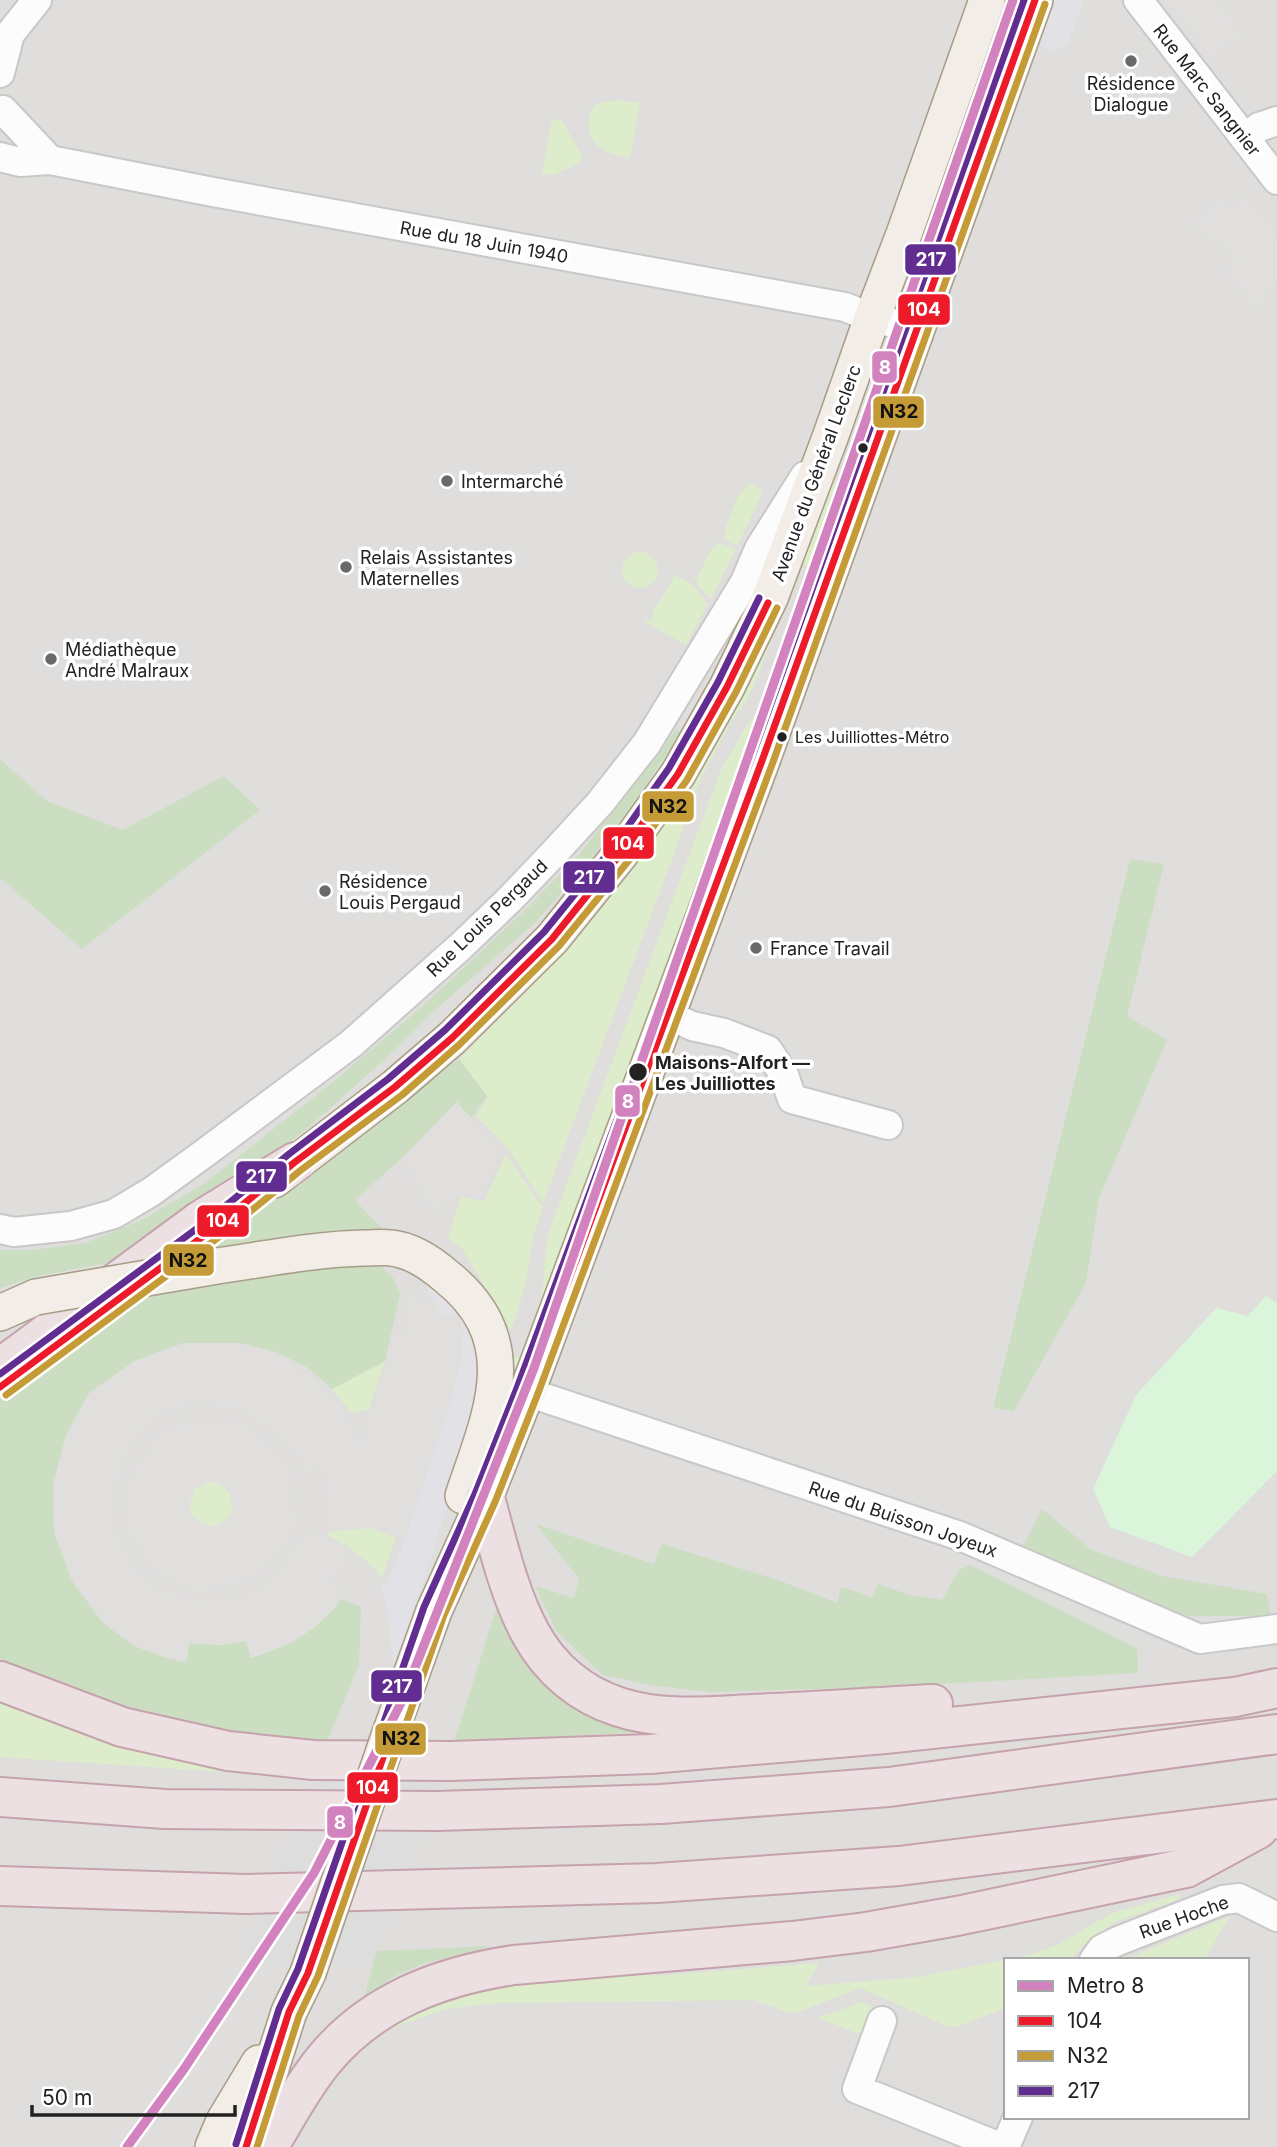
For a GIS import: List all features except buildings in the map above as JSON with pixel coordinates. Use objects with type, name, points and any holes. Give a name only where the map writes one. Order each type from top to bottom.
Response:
[{"type":"highway","points":[[0,1368],[201,1220],[295,1163]]},
{"type":"highway","points":[[485,1498],[500,1552],[531,1635],[552,1665],[572,1684],[600,1700],[622,1708],[659,1715],[785,1713],[997,1701],[1236,1680],[1277,1680]]},
{"type":"highway","points":[[0,1681],[122,1727],[228,1751],[313,1760],[451,1761],[650,1754],[885,1734],[1235,1697],[1277,1688]]},
{"type":"highway","points":[[0,1797],[179,1809],[437,1811],[661,1804],[889,1787],[1277,1734]]},
{"type":"highway","points":[[0,1886],[246,1894],[657,1883],[899,1866],[1277,1819]]},
{"type":"highway","points":[[268,2147],[316,2070],[359,2025],[385,2006],[441,1981],[478,1970],[514,1965],[792,1941],[866,1932],[957,1916],[1186,1868],[1277,1819]]},
{"type":"main road","name":"Avenue du Général Leclerc","points":[[0,1387],[202,1238],[395,1087],[452,1038],[552,939],[622,852],[678,774],[727,687],[770,598],[988,0]]},
{"type":"main road","points":[[213,2147],[224,2121],[289,2012],[308,1973],[438,1602],[485,1498],[527,1392],[763,758],[1035,0]]},
{"type":"main road","points":[[0,1313],[36,1297],[66,1290],[335,1249],[393,1248],[421,1258],[463,1290],[482,1314],[495,1351],[497,1374],[493,1402],[436,1574],[438,1602]]},
{"type":"main road","points":[[246,2147],[289,2012]]},
{"type":"street","points":[[0,73],[5,37],[37,0]]},
{"type":"street","name":"Rue Marc Sangnier","points":[[1138,0],[1277,180]]},
{"type":"street","points":[[0,82],[5,99],[2,113],[50,160]]},
{"type":"street","points":[[1245,139],[1259,127],[1277,121]]},
{"type":"street","name":"Rue du 18 Juin 1940","points":[[0,157],[20,162],[50,160],[845,307],[872,318],[917,329]]},
{"type":"street","name":"Rue Louis Pergaud","points":[[0,1229],[14,1232],[71,1226],[114,1214],[151,1192],[351,1044],[509,901],[600,803],[647,743],[745,582],[759,549],[829,438]]},
{"type":"street","points":[[667,1014],[692,1026],[724,1033],[768,1050],[784,1075],[792,1099],[888,1125]]},
{"type":"street","name":"Rue du Buisson Joyeux","points":[[527,1392],[960,1536],[1200,1639],[1277,1629]]},
{"type":"street","name":"Rue Hoche","points":[[1095,1958],[1102,1949],[1118,1941],[1223,1900],[1239,1898],[1277,1917]]},
{"type":"street","points":[[882,2021],[857,2089],[1002,2147],[1017,2119]]},
{"type":"shaded area","points":[[0,0],[1277,0],[1277,2147],[0,2147]]},
{"type":"shaded area","points":[[1049,0],[1084,0],[1068,44],[1052,53],[1035,41]]},
{"type":"shaded area","points":[[1166,0],[1218,0],[1243,36],[1210,56]]},
{"type":"shaded area","points":[[1248,197],[1277,238],[1277,282],[1256,307],[1225,271],[1235,259],[1197,225],[1221,199],[1235,211]]},
{"type":"shaded area","points":[[717,640],[725,643],[653,759],[596,830],[506,926],[439,989],[352,1063],[212,1169],[158,1205],[153,1198],[499,919]]},
{"type":"shaded area","points":[[751,833],[758,837],[718,942],[711,939]]},
{"type":"shaded area","points":[[457,1102],[501,1151],[481,1199],[459,1194],[433,1213],[403,1157]]},
{"type":"shaded area","points":[[614,1199],[620,1204],[564,1355],[555,1356]]},
{"type":"shaded area","points":[[425,1279],[461,1304],[485,1365],[454,1484],[414,1611],[394,1661],[381,1582],[387,1585],[405,1538],[462,1357],[463,1331],[459,1313],[443,1317],[428,1292]]},
{"type":"shaded area","points":[[408,1295],[465,1315],[465,1353],[404,1539],[372,1528],[327,1529],[326,1479],[321,1466],[302,1472],[298,1454],[273,1431],[237,1408],[199,1403],[159,1413],[130,1441],[112,1498],[117,1532],[132,1566],[161,1591],[199,1602],[238,1599],[273,1580],[306,1533],[327,1539],[349,1551],[337,1574],[330,1579],[345,1592],[335,1608],[315,1627],[289,1644],[251,1658],[246,1641],[219,1645],[189,1643],[186,1662],[166,1658],[134,1646],[103,1623],[72,1581],[54,1532],[53,1485],[66,1435],[89,1393],[134,1361],[183,1343],[239,1343],[276,1352],[327,1392],[347,1415],[361,1445],[397,1329],[411,1334],[403,1305]]},
{"type":"shaded area","points":[[195,1420],[235,1420],[266,1440],[291,1474],[289,1503],[296,1522],[290,1540],[268,1564],[248,1578],[227,1587],[190,1591],[152,1569],[127,1528],[125,1498],[137,1463],[163,1433]],"holes":[[[209,1482],[217,1482],[230,1495],[232,1505],[227,1520],[212,1527],[198,1521],[191,1514],[190,1504],[195,1489]]]},
{"type":"green space","points":[[1002,0],[1019,0],[921,272],[907,267]]},
{"type":"green space","points":[[618,100],[640,103],[630,158],[602,149],[590,134],[590,115],[596,104]]},
{"type":"green space","points":[[552,119],[562,121],[582,155],[578,164],[554,175],[542,174]]},
{"type":"green space","points":[[833,477],[836,478],[815,570],[802,564]]},
{"type":"green space","points":[[750,483],[763,492],[737,546],[723,539],[727,530],[725,528],[739,495]]},
{"type":"green space","points":[[718,543],[736,549],[711,599],[696,580],[710,551]]},
{"type":"green space","points":[[640,552],[653,557],[658,570],[653,583],[640,588],[627,583],[622,570],[627,557]]},
{"type":"green space","points":[[675,575],[691,583],[708,604],[686,645],[645,622],[646,618],[652,622],[653,612]]},
{"type":"green space","points":[[779,619],[756,681],[699,782],[543,1203],[509,1150],[476,1116],[488,1097],[459,1059],[527,991],[577,932],[698,771],[752,677]]},
{"type":"green space","points":[[771,683],[774,684],[520,1366],[508,1363],[521,1355],[535,1321],[542,1294],[550,1229],[721,770],[756,714]]},
{"type":"green space","points":[[677,728],[680,733],[635,802],[535,923],[434,1011],[307,1129],[164,1235],[154,1229],[128,1259],[38,1276],[0,1288],[0,1250],[32,1250],[85,1243],[142,1220],[204,1184],[334,1081],[424,1005],[577,857]]},
{"type":"green space","points":[[0,759],[47,801],[123,830],[224,776],[260,810],[82,949],[0,878]]},
{"type":"green space","points":[[1130,859],[1164,864],[1127,1016],[1167,1040],[1099,1198],[1086,1283],[1014,1411],[993,1408]]},
{"type":"green space","points":[[459,1059],[487,1096],[471,1118],[456,1103],[403,1157],[355,1200],[383,1230],[206,1251],[330,1160]]},
{"type":"green space","points":[[506,1154],[543,1208],[532,1241],[526,1283],[511,1330],[461,1247],[448,1239],[461,1197],[484,1201]]},
{"type":"green space","points":[[342,1265],[381,1266],[393,1278],[400,1294],[385,1361],[332,1389],[307,1367],[276,1352],[239,1343],[53,1485],[186,1662],[189,1643],[219,1645],[247,1640],[251,1658],[301,1636],[321,1621],[341,1599],[361,1607],[359,1665],[327,1741],[217,1732],[133,1711],[0,1659],[0,1398],[144,1289]]},
{"type":"green space","points":[[1266,1296],[1277,1303],[1277,1471],[1192,1557],[1110,1527],[1093,1489],[1136,1395],[1216,1308],[1248,1316]]},
{"type":"green space","points":[[385,1361],[369,1409],[355,1413],[348,1409],[332,1389]]},
{"type":"green space","points":[[211,1482],[226,1489],[233,1504],[226,1519],[211,1526],[196,1519],[189,1504],[196,1489]]},
{"type":"green space","points":[[1042,1509],[1092,1550],[1162,1576],[1267,1594],[1271,1616],[1188,1616],[1118,1594],[1023,1547]]},
{"type":"green space","points":[[536,1524],[654,1564],[662,1544],[778,1580],[837,1603],[841,1587],[872,1597],[878,1584],[909,1595],[942,1600],[959,1570],[970,1565],[1137,1648],[1138,1673],[887,1687],[711,1692],[655,1686],[603,1675],[557,1632],[535,1586],[574,1598],[579,1579]]},
{"type":"green space","points":[[372,1528],[396,1538],[382,1578],[357,1553],[327,1536],[330,1531]]},
{"type":"green space","points":[[498,1603],[663,1731],[454,1742]]},
{"type":"green space","points":[[0,1703],[75,1730],[253,1766],[254,1774],[0,1757]]},
{"type":"green space","points":[[1179,1894],[1180,1899],[1118,1921],[1092,1937],[1072,1958],[1015,1958],[1059,1944],[1112,1913]]},
{"type":"green space","points":[[1230,1916],[1205,1958],[1129,1958]]},
{"type":"green space","points":[[492,1946],[422,1964],[389,1979],[362,2007],[376,1951]]},
{"type":"green space","points":[[1004,1960],[1004,2009],[956,2027],[949,2027],[860,1988],[794,2014],[753,2000],[499,2003],[446,2009],[393,2028],[389,2019],[488,1986],[570,1977],[664,1975],[819,1963],[806,1986],[917,1977]]},
{"type":"green space","points":[[862,2002],[876,2009],[866,2035],[818,2018]]},
{"type":"pier","points":[[327,1741],[454,1742],[371,1963],[242,1967]]},
{"type":"metro line","name":"8","points":[[127,2147],[184,2069],[314,1873],[401,1703],[534,1368],[1013,0]]},
{"type":"transit line","name":"217","points":[[236,2144],[279,2009],[298,1969],[424,1607],[475,1494],[517,1388],[753,754],[1024,0]]},
{"type":"transit line","name":"104","points":[[246,2147],[289,2012],[308,1973],[434,1611],[485,1498],[527,1392],[763,758],[1035,0]]},
{"type":"transit line","name":"N32","points":[[257,2147],[299,2016],[318,1976],[444,1615],[495,1502],[537,1396],[773,762],[1045,4]]},
{"type":"transit line","name":"217","points":[[0,1374],[207,1221],[388,1079],[445,1030],[544,932],[614,846],[669,768],[718,682],[759,598]]},
{"type":"transit line","name":"104","points":[[0,1387],[213,1229],[295,1162],[395,1087],[452,1038],[552,939],[622,852],[678,774],[727,687],[768,603]]},
{"type":"transit line","name":"N32","points":[[6,1395],[219,1237],[301,1170],[402,1095],[459,1045],[559,946],[630,859],[687,780],[736,692],[777,608]]},
{"type":"place","name":"Résidence Dialogue","points":[[1131,61]]},
{"type":"place","name":"Intermarché","points":[[447,481]]},
{"type":"place","name":"Relais Assistantes Maternelles","points":[[346,567]]},
{"type":"place","name":"Médiathèque André Malraux","points":[[51,659]]},
{"type":"place","name":"Les Juilliottes-Métro","points":[[782,737]]},
{"type":"place","name":"Résidence Louis Pergaud","points":[[325,891]]},
{"type":"place","name":"France Travail","points":[[756,948]]},
{"type":"place","name":"Maisons-Alfort — Les Juilliottes","points":[[638,1072]]}]
